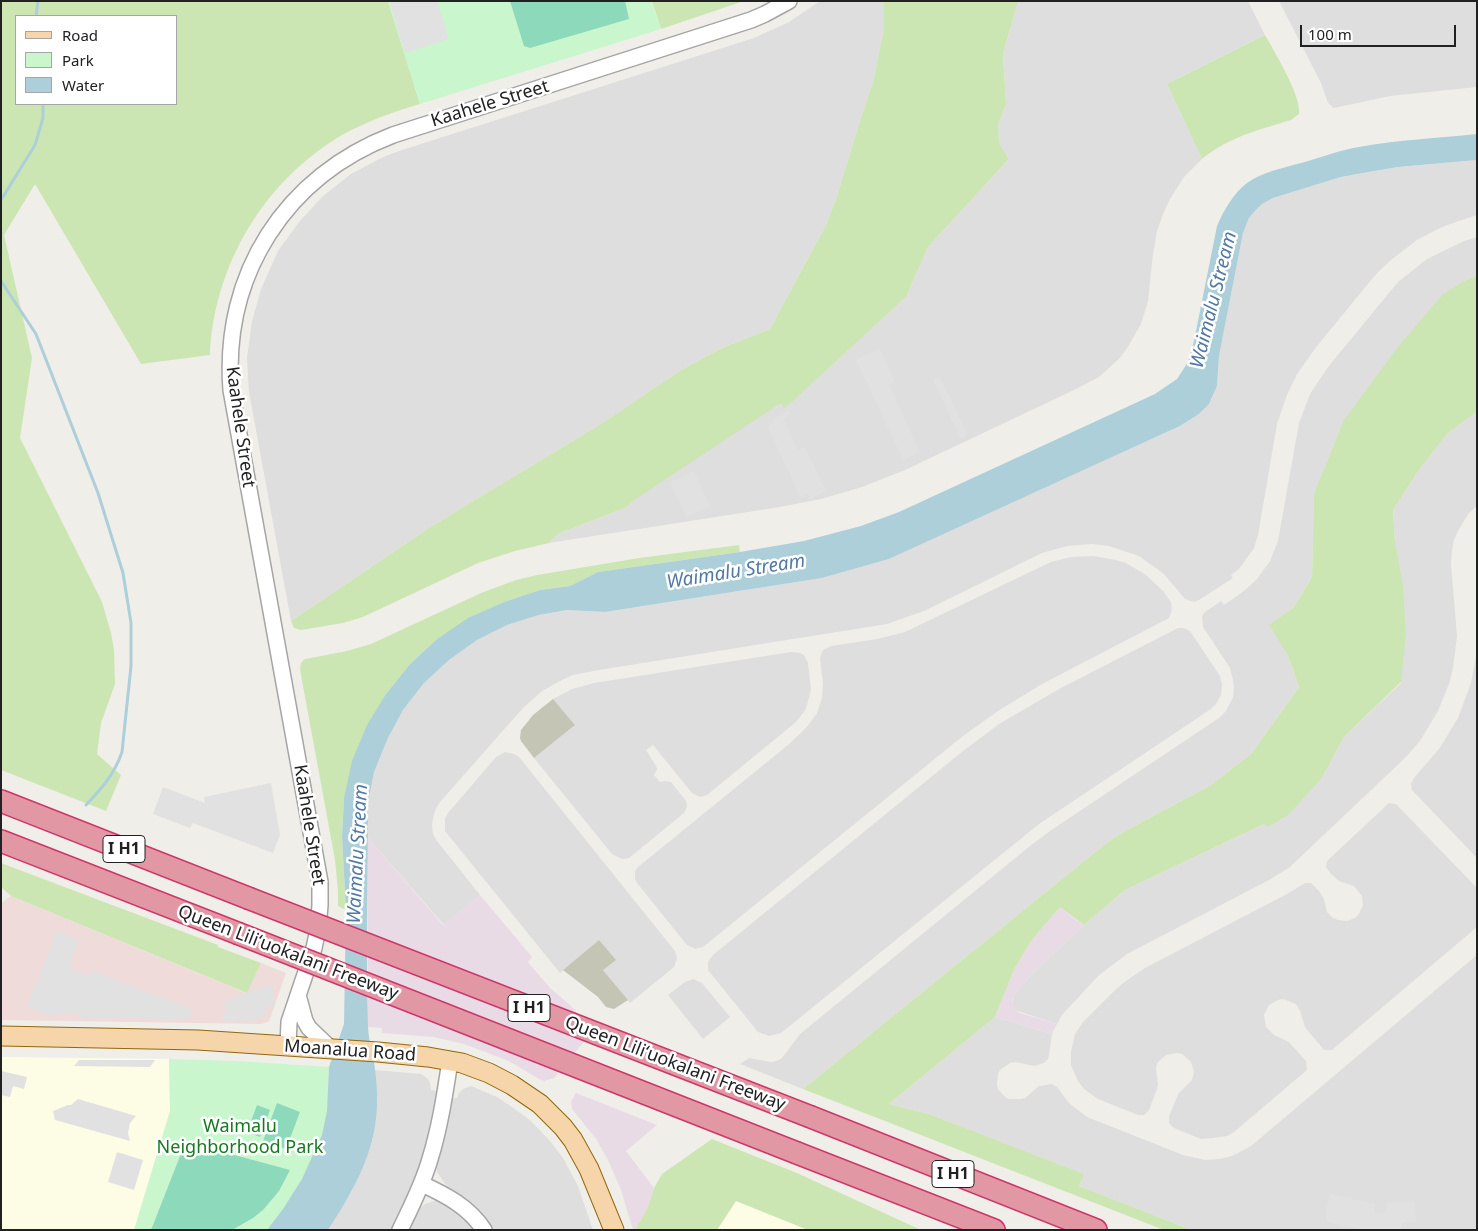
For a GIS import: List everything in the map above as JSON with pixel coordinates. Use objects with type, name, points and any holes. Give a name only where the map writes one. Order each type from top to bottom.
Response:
[{"type":"highway","name":"Queen Liliʻuokalani Freeway","points":[[1,801],[1096,1230]]},
{"type":"highway","name":"Queen Liliʻuokalani Freeway","points":[[1,841],[994,1230]]},
{"type":"main road","name":"Moanalua Road","points":[[1,1036],[163,1038],[330,1048],[428,1056],[477,1068],[500,1078],[548,1111],[573,1140],[582,1154],[603,1200],[614,1230]]},
{"type":"street","name":"Kaahele Street","points":[[288,1046],[288,1026],[314,948],[318,929],[320,874],[234,414],[230,377],[230,352],[234,320],[244,284],[254,259],[274,226],[312,183],[342,160],[376,141],[751,20],[789,1]]},
{"type":"street","points":[[298,995],[309,1028],[330,1048]]},
{"type":"street","points":[[400,1230],[422,1184],[435,1139],[450,1060]]},
{"type":"street","points":[[422,1184],[468,1210],[484,1230]]},
{"type":"shaded area","points":[[389,1],[437,1],[449,39],[405,53]]},
{"type":"shaded area","points":[[820,1],[884,1],[884,28],[873,82],[836,199],[826,225],[770,329],[722,348],[681,370],[601,424],[432,526],[291,621],[249,392],[247,358],[252,321],[261,289],[278,251],[299,222],[323,196],[351,174],[383,157],[754,38],[789,22]]},
{"type":"shaded area","points":[[1018,1],[1248,1],[1265,35],[1167,84],[1202,159],[1184,177],[1163,214],[1157,231],[1153,254],[1148,301],[1141,324],[1120,358],[1099,377],[1074,390],[905,470],[862,487],[821,499],[780,507],[549,543],[558,534],[627,507],[629,503],[781,402],[784,408],[906,297],[928,247],[1009,159],[999,143],[998,124],[1006,105],[1003,54]]},
{"type":"shaded area","points":[[1279,1],[1477,1],[1477,87],[1390,96],[1334,108],[1328,103],[1321,83]]},
{"type":"shaded area","points":[[1477,160],[1477,215],[1432,232],[1417,240],[1391,260],[1377,273],[1317,346],[1297,374],[1277,424],[1258,535],[1254,548],[1239,569],[1231,575],[1233,578],[1199,600],[1194,602],[1185,599],[1164,574],[1139,556],[1109,546],[1092,544],[1067,546],[1042,553],[924,611],[887,624],[573,675],[542,691],[523,708],[436,808],[432,825],[433,834],[480,895],[444,925],[368,838],[368,803],[374,772],[388,738],[403,710],[424,683],[449,660],[477,640],[507,625],[539,615],[567,610],[605,612],[822,578],[889,559],[1180,426],[1199,414],[1209,404],[1217,386],[1219,356],[1243,233],[1249,218],[1262,204],[1273,198],[1341,177],[1398,167]]},
{"type":"shaded area","points":[[1477,237],[1477,275],[1464,281],[1314,494],[1312,577],[1294,607],[1270,625],[1288,656],[1299,687],[1251,754],[1211,785],[1118,835],[1099,849],[803,1089],[740,1064],[749,1058],[771,1062],[782,1058],[800,1034],[1030,846],[1219,718],[1226,711],[1233,697],[1234,688],[1230,668],[1203,627],[1202,616],[1221,601],[1224,605],[1244,591],[1257,579],[1270,561],[1278,541],[1299,423],[1310,394],[1328,367],[1398,282],[1427,259],[1464,241]]},
{"type":"shaded area","points":[[880,349],[895,382],[889,385],[920,452],[903,460],[856,360]]},
{"type":"shaded area","points":[[940,377],[968,435],[961,439],[933,380]]},
{"type":"shaded area","points":[[789,411],[790,415],[784,419],[798,450],[805,447],[826,491],[810,499],[808,494],[801,498],[767,426],[774,422],[772,419]]},
{"type":"shaded area","points":[[1477,412],[1477,506],[1469,513],[1459,529],[1452,551],[1451,563],[1457,636],[1453,668],[1438,711],[1420,741],[1406,757],[1290,867],[1271,879],[1127,954],[1098,976],[1062,1015],[1057,1024],[1015,1010],[1012,1006],[1013,996],[1033,973],[1125,890],[1264,824],[1322,778],[1344,737],[1401,683],[1393,510],[1419,470],[1447,434]]},
{"type":"shaded area","points":[[694,471],[710,506],[686,517],[670,482]]},
{"type":"shaded area","points":[[1094,556],[1126,563],[1146,575],[1163,591],[1171,602],[1172,610],[1169,618],[1042,684],[998,711],[963,736],[703,947],[695,949],[687,945],[637,883],[635,871],[788,745],[807,727],[817,713],[822,698],[823,684],[820,658],[823,650],[831,646],[877,639],[905,632],[1051,562],[1071,557]]},
{"type":"shaded area","points":[[1178,628],[1190,631],[1220,676],[1222,685],[1221,695],[1211,709],[1039,824],[781,1033],[769,1036],[758,1032],[708,970],[708,962],[713,955],[963,751],[999,724],[1059,689]]},
{"type":"shaded area","points":[[1477,651],[1477,858],[1412,790],[1411,784],[1439,749],[1458,718],[1471,683]]},
{"type":"shaded area","points":[[791,652],[804,655],[808,663],[811,689],[805,710],[797,721],[707,795],[700,797],[692,793],[653,745],[646,750],[657,769],[654,775],[660,782],[671,782],[686,801],[687,807],[684,813],[629,858],[622,859],[612,854],[534,758],[575,725],[553,699],[572,689],[594,683]]},
{"type":"shaded area","points":[[553,699],[575,725],[534,758],[521,741],[521,730],[533,715]]},
{"type":"shaded area","points":[[505,752],[519,757],[675,951],[677,959],[674,967],[630,1003],[603,970],[599,940],[560,973],[445,831],[445,819],[448,813],[496,757]]},
{"type":"shaded area","points":[[271,783],[280,835],[273,853],[193,823],[190,828],[153,814],[163,787],[205,803],[204,797]]},
{"type":"shaded area","points":[[1389,803],[1396,804],[1477,888],[1477,927],[1332,1050],[1324,1050],[1308,1031],[1296,1004],[1283,999],[1269,1005],[1264,1015],[1266,1027],[1274,1035],[1289,1042],[1306,1061],[1307,1070],[1227,1136],[1201,1139],[1174,1128],[1169,1123],[1169,1117],[1178,1094],[1192,1080],[1194,1072],[1191,1062],[1182,1054],[1166,1055],[1157,1063],[1157,1089],[1149,1110],[1144,1115],[1138,1115],[1098,1099],[1084,1089],[1071,1065],[1071,1052],[1075,1034],[1083,1022],[1113,992],[1145,968],[1305,883],[1311,883],[1319,891],[1324,899],[1327,912],[1333,918],[1347,921],[1355,918],[1363,905],[1362,896],[1354,886],[1339,881],[1331,874],[1326,867],[1327,861]]},
{"type":"shaded area","points":[[368,838],[443,925],[480,895],[532,957],[528,962],[550,988],[589,1024],[587,1038],[554,1078],[544,1081],[509,1061],[464,1044],[433,1037],[382,1033],[382,1028],[368,1027]]},
{"type":"shaded area","points":[[11,896],[246,993],[261,963],[286,973],[270,1019],[268,1022],[261,1024],[1,1020],[1,903]]},
{"type":"shaded area","points":[[1060,907],[1084,925],[1033,973],[1013,996],[1012,1001],[1015,1010],[1020,1013],[1057,1024],[1052,1034],[995,1017],[1014,970],[1031,941]]},
{"type":"shaded area","points":[[57,931],[79,940],[70,962],[72,963],[70,968],[89,976],[91,970],[193,1010],[189,1019],[79,1018],[79,1013],[49,1015],[27,1007]]},
{"type":"shaded area","points":[[599,940],[616,960],[603,970],[628,1000],[614,1009],[606,1007],[598,997],[563,970]]},
{"type":"shaded area","points":[[1477,955],[1477,1230],[1192,1230],[1079,1186],[1083,1174],[929,1114],[889,1104],[995,1017],[1052,1034],[1048,1059],[1044,1063],[1034,1066],[1016,1062],[1010,1063],[1000,1070],[997,1084],[998,1089],[1005,1097],[1009,1099],[1025,1098],[1039,1086],[1052,1084],[1057,1087],[1069,1103],[1087,1117],[1183,1155],[1205,1160],[1232,1156],[1251,1146]]},
{"type":"shaded area","points":[[693,979],[702,983],[730,1017],[703,1039],[668,995],[685,982]]},
{"type":"shaded area","points":[[272,984],[275,1005],[265,1007],[268,1015],[249,1022],[223,1022],[223,1015],[226,1009],[224,1001]]},
{"type":"shaded area","points":[[1,1057],[169,1059],[170,1111],[134,1230],[1,1230]]},
{"type":"shaded area","points":[[79,1060],[155,1060],[150,1067],[74,1066]]},
{"type":"shaded area","points":[[375,1070],[421,1074],[428,1079],[431,1090],[436,1091],[424,1153],[411,1191],[392,1230],[328,1230],[351,1193],[372,1142],[376,1119]]},
{"type":"shaded area","points":[[1,1071],[27,1077],[24,1089],[13,1086],[10,1097],[1,1095]]},
{"type":"shaded area","points":[[471,1086],[497,1097],[509,1105],[530,1120],[550,1141],[563,1158],[578,1186],[593,1230],[494,1230],[477,1207],[446,1185],[437,1172],[436,1164],[453,1098],[457,1098],[463,1089]]},
{"type":"shaded area","points":[[576,1093],[657,1125],[626,1151],[654,1188],[647,1209],[635,1230],[633,1230],[621,1190],[609,1162],[596,1139],[572,1109],[571,1102]]},
{"type":"shaded area","points":[[78,1099],[136,1116],[130,1123],[128,1133],[130,1141],[55,1120],[53,1111],[71,1105]]},
{"type":"shaded area","points":[[117,1152],[143,1160],[134,1190],[108,1182]]},
{"type":"shaded area","points":[[1330,1194],[1375,1204],[1375,1213],[1377,1214],[1387,1213],[1386,1203],[1415,1202],[1416,1222],[1402,1222],[1402,1230],[1361,1230],[1327,1222],[1326,1210]]},
{"type":"shaded area","points":[[437,1200],[443,1201],[464,1216],[476,1230],[408,1230],[421,1207]]},
{"type":"shaded area","points":[[736,1201],[808,1230],[717,1230]]},
{"type":"green space","points":[[1,1],[388,1],[420,104],[380,117],[342,135],[314,154],[289,176],[267,201],[248,228],[233,258],[221,289],[210,355],[141,364],[35,184],[4,235],[32,358],[20,438],[102,602],[114,649],[115,684],[101,723],[97,754],[121,775],[106,811],[1,770]]},
{"type":"green space","points":[[388,1],[652,1],[661,29],[420,104]]},
{"type":"green space","points":[[510,1],[625,1],[629,19],[530,48],[524,46]]},
{"type":"green space","points":[[652,1],[744,1],[661,29]]},
{"type":"green space","points":[[884,1],[1018,1],[1003,54],[1006,105],[998,124],[999,143],[1009,159],[928,247],[906,297],[784,409],[781,403],[630,503],[627,507],[558,534],[549,543],[515,551],[478,563],[363,617],[343,623],[301,630],[294,628],[291,621],[432,526],[601,424],[681,370],[722,348],[770,329],[826,225],[836,199],[873,82],[884,28]]},
{"type":"green space","points":[[1265,35],[1292,86],[1299,106],[1299,114],[1291,120],[1233,140],[1212,151],[1202,159],[1167,84]]},
{"type":"green space","points":[[1477,275],[1477,412],[1447,434],[1419,470],[1393,510],[1395,541],[1403,586],[1406,635],[1401,682],[1344,737],[1322,778],[1288,815],[1268,827],[1264,824],[1125,890],[1084,925],[1060,907],[1031,941],[1014,970],[995,1017],[889,1104],[929,1114],[1084,1174],[1079,1186],[1192,1230],[1164,1230],[803,1089],[1099,849],[1118,835],[1211,785],[1251,754],[1299,687],[1288,656],[1269,625],[1294,607],[1312,577],[1314,494],[1344,420],[1397,348],[1443,294]]},
{"type":"green space","points":[[739,545],[740,552],[598,572],[570,586],[540,590],[504,602],[468,619],[437,639],[410,664],[386,694],[344,798],[342,837],[346,910],[338,906],[335,860],[300,666],[305,659],[347,651],[371,644],[481,593],[516,580],[639,558]]},
{"type":"green space","points":[[1,863],[261,963],[247,993],[11,896],[1,887]]},
{"type":"green space","name":"Waimalu Neighborhood Park","points":[[169,1059],[329,1067],[327,1115],[317,1149],[303,1179],[267,1230],[134,1230],[170,1111]]},
{"type":"green space","points":[[277,1103],[300,1112],[286,1149],[263,1141]]},
{"type":"green space","points":[[257,1105],[270,1110],[260,1137],[247,1132]]},
{"type":"green space","points":[[712,1139],[797,1173],[921,1230],[808,1230],[736,1201],[717,1230],[635,1230],[647,1209],[654,1188],[662,1174]]},
{"type":"green space","points":[[190,1143],[290,1170],[279,1191],[263,1210],[232,1230],[151,1230],[184,1146]]},
{"type":"water","name":"Waimalu Stream","points":[[1477,134],[1477,160],[1398,167],[1341,177],[1273,198],[1262,204],[1249,218],[1243,233],[1219,356],[1217,386],[1209,404],[1199,414],[1180,426],[889,559],[822,578],[605,612],[567,610],[539,615],[507,625],[477,640],[449,660],[424,683],[403,710],[388,738],[374,772],[368,803],[368,1024],[377,1088],[376,1119],[370,1148],[352,1191],[328,1230],[267,1230],[302,1179],[322,1135],[327,1111],[329,1067],[344,1024],[346,910],[342,837],[344,798],[352,761],[367,725],[386,694],[410,664],[437,639],[468,618],[504,602],[540,590],[570,586],[598,572],[804,541],[861,526],[899,512],[1155,394],[1177,379],[1188,362],[1217,226],[1229,203],[1247,183],[1273,171],[1352,148]]},
{"type":"waterway","points":[[36,15],[38,1]]},
{"type":"waterway","points":[[1,200],[35,145],[43,118],[43,105]]},
{"type":"waterway","points":[[1,281],[36,334],[98,493],[123,573],[131,623],[131,666],[122,752],[107,781],[86,805]]}]
